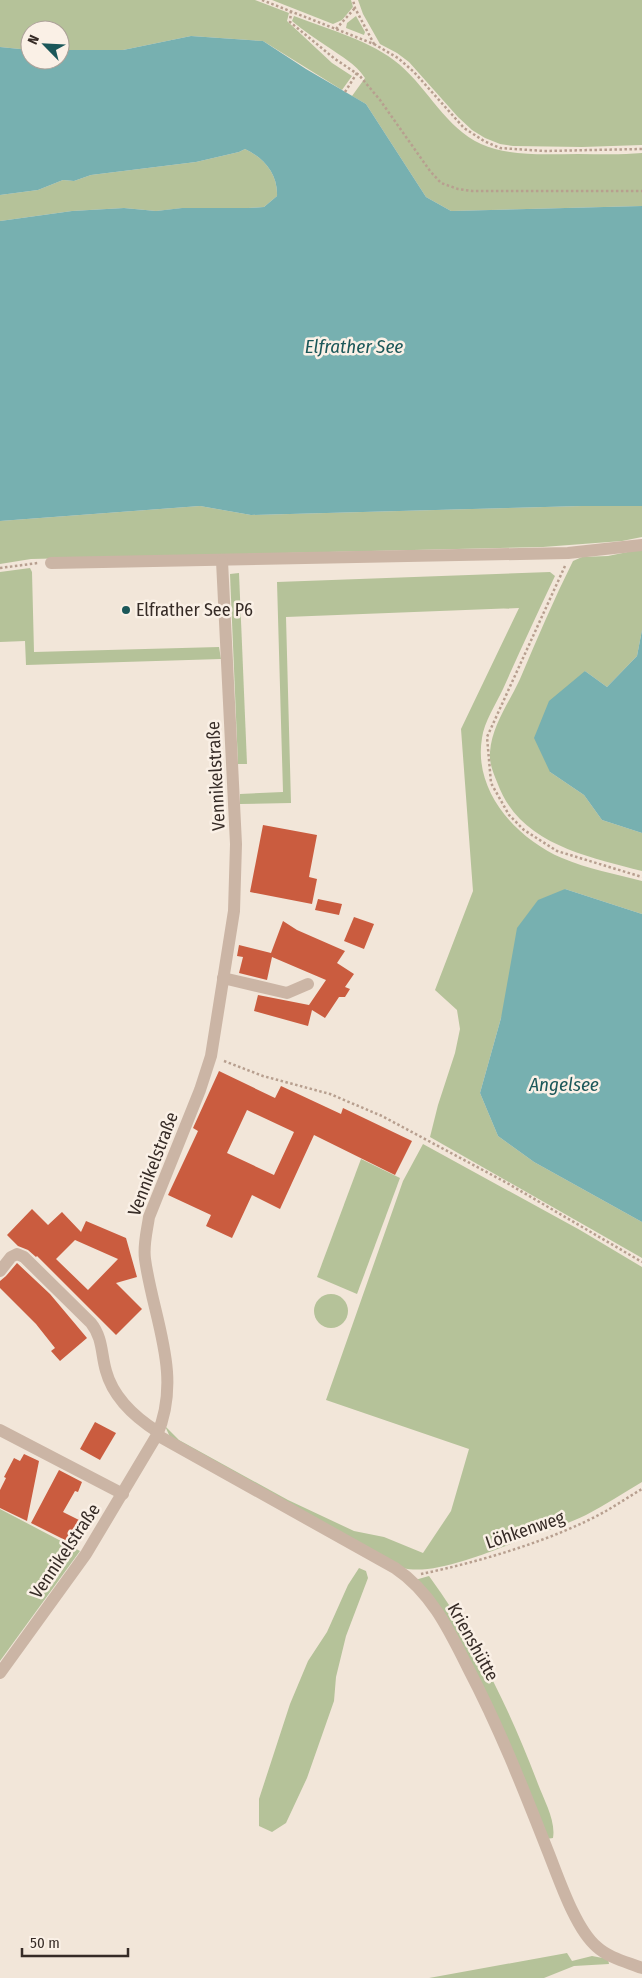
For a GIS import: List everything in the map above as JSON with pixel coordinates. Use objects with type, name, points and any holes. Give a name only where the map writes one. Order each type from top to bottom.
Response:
[{"type":"street","points":[[51,563],[568,553],[642,544]]},
{"type":"street","name":"Vennikelstraße","points":[[0,1673],[86,1554],[123,1494],[157,1434],[166,1397],[166,1358],[145,1258],[145,1239],[149,1217],[200,1090],[211,1056],[234,911],[236,844],[222,561]]},
{"type":"street","points":[[223,978],[287,993],[308,984]]},
{"type":"street","name":"Krienshütte","points":[[0,1271],[11,1257],[17,1254],[24,1257],[91,1324],[99,1336],[106,1371],[118,1396],[133,1413],[157,1434],[395,1568],[410,1578],[424,1593],[440,1616],[508,1750],[564,1890],[583,1929],[591,1941],[605,1952],[642,1968]]},
{"type":"street","points":[[0,1430],[123,1494]]},
{"type":"path","points":[[262,0],[374,44],[398,58],[414,72],[464,128],[484,141],[500,148],[544,151],[642,148]]},
{"type":"path","points":[[353,0],[374,44]]},
{"type":"path","points":[[336,29],[356,8]]},
{"type":"path","points":[[291,11],[290,22],[335,59],[357,73],[380,100],[430,171],[441,183],[458,189],[472,191],[642,191]]},
{"type":"path","points":[[345,92],[357,73]]},
{"type":"path","points":[[568,553],[568,560],[487,737],[491,783],[509,814],[524,830],[558,851],[642,877]]},
{"type":"path","points":[[0,568],[51,563]]},
{"type":"path","points":[[211,1056],[262,1076],[330,1094],[382,1116],[507,1183],[642,1262]]},
{"type":"path","name":"Löhkenweg","points":[[410,1578],[413,1575],[481,1558],[555,1535],[606,1511],[642,1489]]},
{"type":"green space","points":[[0,0],[255,0],[289,13],[287,21],[332,63],[352,76],[342,90],[263,41],[191,36],[123,50],[70,50],[70,20],[20,20],[20,49],[0,47]]},
{"type":"green space","points":[[272,0],[351,0],[353,7],[342,20],[333,24]]},
{"type":"green space","points":[[358,0],[642,0],[642,145],[582,147],[513,146],[500,144],[485,138],[472,130],[458,117],[409,62],[380,44],[363,14]]},
{"type":"green space","points":[[294,16],[349,36],[389,56],[410,75],[447,118],[469,137],[481,144],[504,151],[528,154],[642,153],[642,206],[451,211],[426,197],[366,104],[352,96],[365,78],[357,68],[292,21]]},
{"type":"green space","points":[[356,16],[365,32],[364,35],[346,28],[347,23]]},
{"type":"green space","points":[[245,149],[264,162],[275,181],[277,196],[264,207],[183,208],[156,211],[124,208],[72,211],[0,221],[0,195],[38,190],[63,180],[74,181],[91,175],[196,162]]},
{"type":"green space","points":[[200,506],[251,515],[642,506],[642,537],[622,541],[543,547],[31,559],[0,564],[0,521]]},
{"type":"green space","points":[[642,549],[642,630],[637,656],[607,687],[585,671],[550,772],[584,795],[602,820],[642,833],[642,871],[577,853],[538,833],[521,820],[507,803],[494,775],[490,756],[491,742],[497,723],[520,679],[552,604],[573,561],[582,557],[608,556]]},
{"type":"green space","points":[[30,568],[32,572],[34,652],[219,647],[221,659],[26,665],[25,641],[0,642],[0,572]]},
{"type":"green space","points":[[550,572],[555,576],[485,726],[481,758],[484,776],[491,794],[501,810],[514,825],[545,849],[581,865],[642,881],[642,914],[565,889],[501,1018],[480,1093],[498,1136],[534,1162],[642,1222],[642,1258],[430,1137],[455,1053],[460,1029],[457,1010],[435,990],[473,891],[461,729],[519,608],[286,617],[291,803],[240,804],[240,794],[283,792],[277,582]]},
{"type":"green space","points":[[239,573],[247,764],[238,764],[230,574]]},
{"type":"green space","points":[[423,1144],[580,1230],[642,1267],[642,1482],[586,1515],[562,1525],[479,1556],[446,1566],[416,1570],[403,1568],[170,1437],[165,1426],[179,1440],[288,1500],[354,1531],[384,1537],[423,1553],[451,1511],[469,1449],[326,1400],[403,1181]]},
{"type":"green space","points":[[361,1159],[400,1178],[357,1294],[317,1277]]},
{"type":"green space","points":[[331,1294],[343,1299],[348,1311],[343,1323],[331,1328],[319,1323],[314,1311],[319,1299]]},
{"type":"green space","points":[[0,1509],[80,1551],[0,1661]]},
{"type":"green space","points":[[359,1568],[366,1571],[368,1578],[346,1636],[336,1677],[334,1701],[307,1778],[286,1823],[272,1832],[259,1826],[259,1799],[290,1704],[308,1661],[327,1632],[348,1585]]},
{"type":"green space","points":[[429,1576],[477,1650],[504,1703],[549,1811],[553,1825],[553,1838],[546,1839],[519,1769],[415,1580]]},
{"type":"green space","points":[[567,1953],[572,1961],[592,1956],[608,1959],[609,1964],[574,1966],[544,1978],[429,1978]]},
{"type":"water","name":"Elfrather See","points":[[191,36],[263,41],[366,104],[426,197],[451,211],[642,206],[642,506],[251,515],[200,506],[0,521],[0,221],[72,211],[124,208],[156,211],[182,208],[264,207],[277,196],[275,181],[264,162],[245,149],[196,162],[91,175],[74,181],[63,180],[38,190],[0,195],[0,47],[20,49],[20,70],[70,70],[70,50],[123,50]]},
{"type":"water","points":[[642,630],[642,833],[602,820],[584,795],[550,772],[534,738],[549,701],[585,671],[607,687],[637,656]]},
{"type":"water","name":"Angelsee","points":[[565,889],[642,914],[642,1222],[534,1162],[498,1136],[480,1093],[501,1018],[517,928],[538,900]]},
{"type":"building","points":[[263,825],[317,835],[309,877],[317,879],[312,904],[250,892]]},
{"type":"building","points":[[318,899],[342,904],[339,915],[315,910]]},
{"type":"building","points":[[354,917],[374,924],[364,949],[344,941]]},
{"type":"building","points":[[283,921],[297,930],[345,951],[337,963],[354,974],[345,987],[350,989],[345,997],[339,997],[325,1018],[312,1010],[308,1026],[254,1011],[258,995],[309,1005],[326,980],[272,957],[267,980],[239,973],[243,957],[237,956],[239,945],[271,953]]},
{"type":"building","points":[[219,1071],[275,1098],[281,1086],[341,1114],[343,1108],[412,1141],[395,1175],[314,1135],[280,1209],[252,1195],[232,1238],[206,1226],[211,1215],[168,1195],[198,1131],[193,1128]],"holes":[[[247,1110],[294,1132],[274,1175],[227,1153]]]},
{"type":"building","points":[[32,1209],[48,1225],[62,1212],[81,1232],[86,1221],[126,1238],[137,1277],[116,1283],[142,1309],[116,1335],[37,1256],[18,1246],[7,1235]],"holes":[[[75,1240],[118,1259],[88,1290],[56,1259]]]},
{"type":"building","points":[[17,1263],[50,1294],[87,1338],[60,1361],[51,1351],[55,1348],[36,1324],[0,1288],[0,1281]]},
{"type":"building","points":[[95,1422],[116,1433],[100,1460],[80,1449]]},
{"type":"building","points":[[24,1454],[39,1461],[27,1521],[0,1508],[0,1490],[6,1478],[4,1477],[14,1458],[20,1461]]},
{"type":"building","points":[[59,1470],[82,1482],[78,1492],[75,1491],[63,1512],[85,1523],[75,1545],[31,1523]]},
{"type":"place","name":"Elfrather See P6","points":[[126,610]]}]
